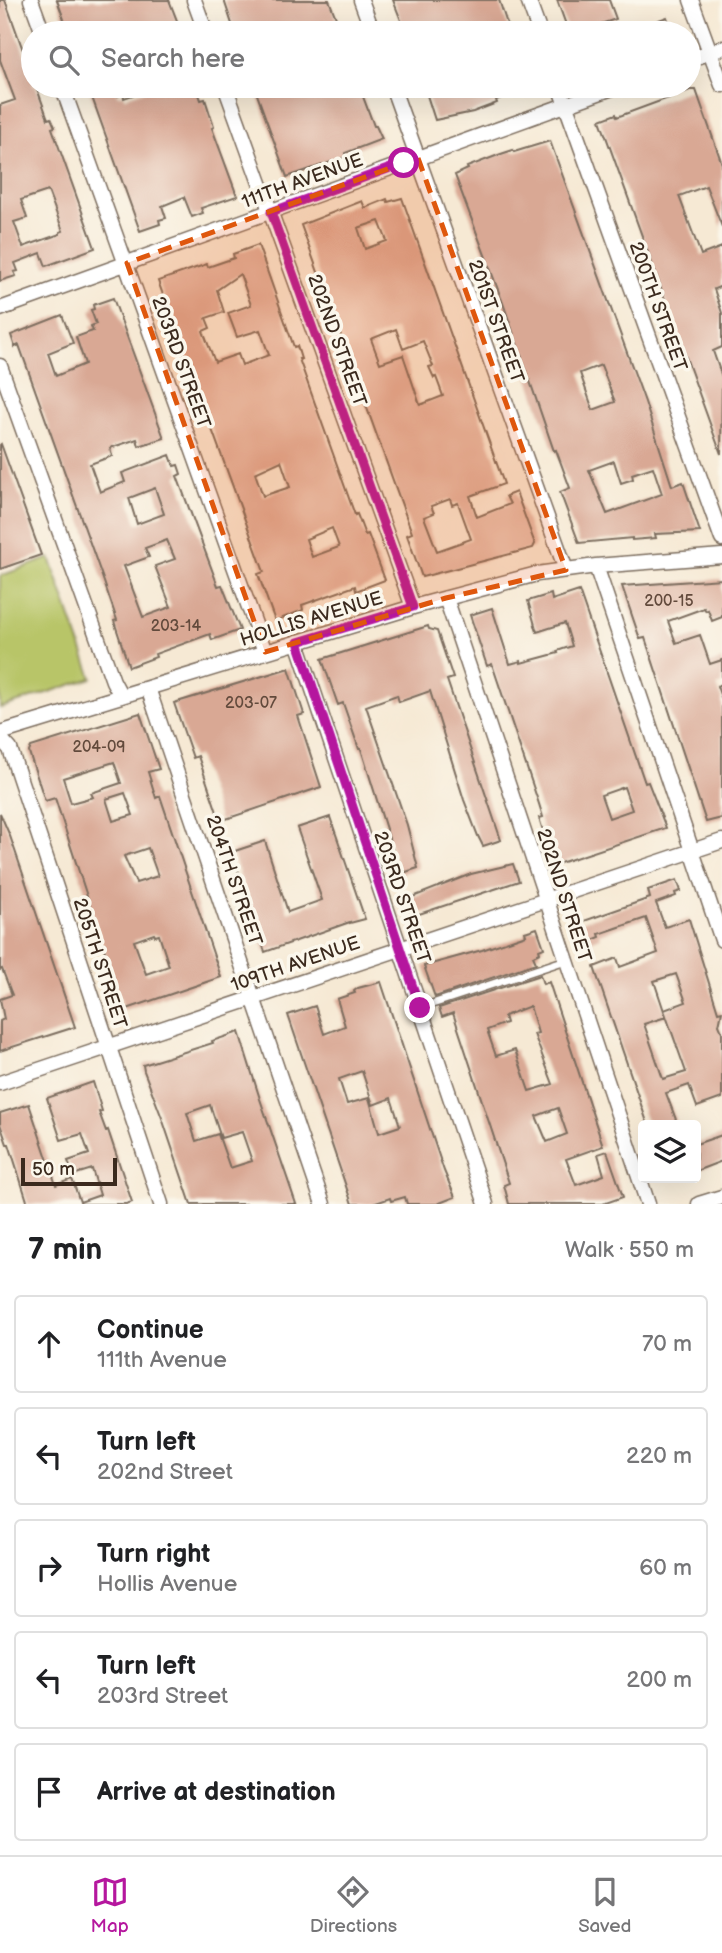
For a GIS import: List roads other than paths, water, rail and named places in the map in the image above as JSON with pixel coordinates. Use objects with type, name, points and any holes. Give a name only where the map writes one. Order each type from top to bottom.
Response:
[{"type":"street","points":[[31,0],[39,21]]},
{"type":"street","points":[[194,0],[202,21]]},
{"type":"street","points":[[361,0],[369,21]]},
{"type":"street","points":[[528,0],[536,21]]},
{"type":"street","points":[[691,0],[716,50],[722,85]]},
{"type":"street","name":"203RD STREET","points":[[66,98],[265,652]]},
{"type":"street","name":"202ND STREET","points":[[229,98],[413,607]]},
{"type":"street","name":"201ST STREET","points":[[396,98],[566,570]]},
{"type":"street","name":"200TH STREET","points":[[564,98],[722,539]]},
{"type":"street","name":"111TH AVENUE","points":[[0,309],[583,98]]},
{"type":"street","points":[[0,366],[113,681],[121,696]]},
{"type":"street","name":"HOLLIS AVENUE","points":[[0,735],[413,607],[537,574],[596,566],[722,556]]},
{"type":"street","points":[[596,566],[722,940]]},
{"type":"street","name":"202ND STREET","points":[[446,598],[648,1204]]},
{"type":"street","name":"203RD STREET","points":[[298,642],[486,1204]]},
{"type":"street","name":"204TH STREET","points":[[148,688],[323,1204]]},
{"type":"street","name":"205TH STREET","points":[[0,735],[10,749],[162,1204]]},
{"type":"street","name":"109TH AVENUE","points":[[0,1083],[722,841]]},
{"type":"street","points":[[699,1204],[722,1196]]},
{"type":"lane","points":[[420,1008],[567,960]]}]
